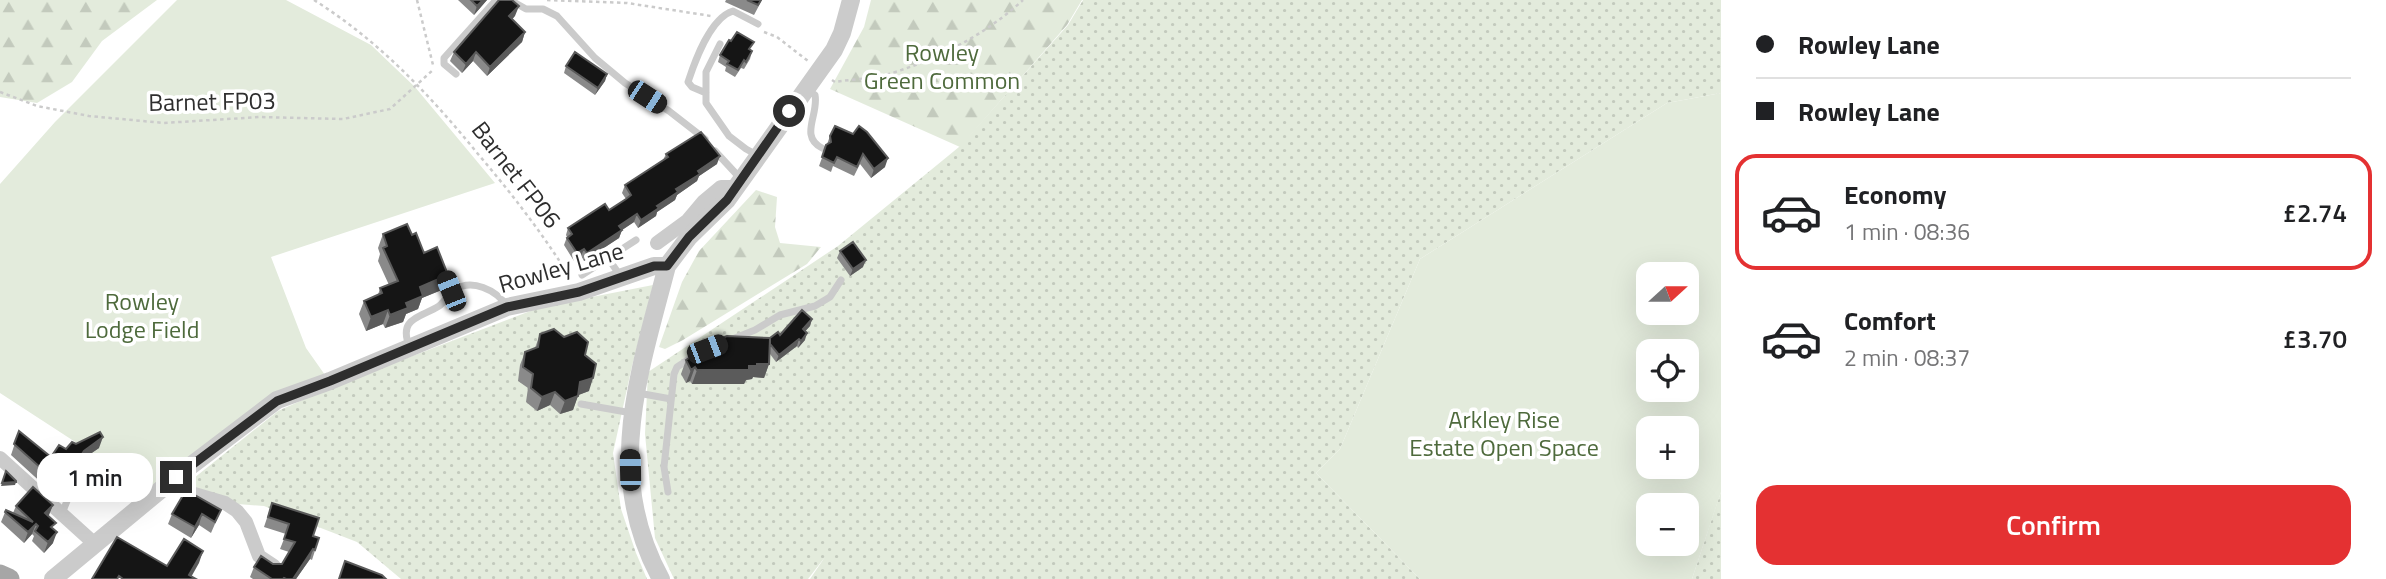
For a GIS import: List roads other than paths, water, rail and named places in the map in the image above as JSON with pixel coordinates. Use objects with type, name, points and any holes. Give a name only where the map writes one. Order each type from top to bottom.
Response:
[{"type":"main road","points":[[0,575],[9,579]]},
{"type":"street","points":[[661,579],[642,537],[632,503],[630,440],[636,392],[667,266],[689,237],[727,200],[834,50],[842,33],[851,0]]},
{"type":"street","points":[[657,243],[687,221],[702,202],[721,187],[739,183]]},
{"type":"street","name":"Rowley Lane","points":[[53,579],[176,477],[277,401],[507,307],[581,283],[621,277],[654,266],[667,266]]},
{"type":"street","points":[[0,458],[96,545]]},
{"type":"street","points":[[176,477],[191,494],[225,503],[237,511],[246,522],[259,556],[274,566]]},
{"type":"lane","points":[[456,74],[444,64],[444,58],[496,0]]},
{"type":"lane","points":[[510,0],[526,9],[543,9],[557,16],[595,58],[625,83],[701,134],[739,183]]},
{"type":"lane","points":[[706,93],[692,87],[688,82],[698,54],[722,18],[733,11],[756,26]]},
{"type":"lane","points":[[720,44],[706,72],[706,103],[729,136],[757,155]]},
{"type":"lane","points":[[805,89],[815,95],[816,102],[810,136],[815,144],[822,148]]},
{"type":"lane","points":[[581,283],[608,258],[635,240]]},
{"type":"lane","points":[[608,258],[621,277]]},
{"type":"lane","points":[[447,280],[451,291]]},
{"type":"lane","points":[[719,344],[755,330],[780,315],[815,306],[830,297],[841,280]]},
{"type":"lane","points":[[410,348],[404,335],[405,330],[426,311],[441,305],[451,291],[460,286],[472,285],[496,294],[507,307]]},
{"type":"lane","points":[[667,492],[664,467],[674,374],[677,367],[697,354]]},
{"type":"lane","points":[[636,392],[671,399]]},
{"type":"lane","points":[[581,404],[632,413]]},
{"type":"lane","points":[[62,514],[73,486],[84,471],[94,468],[130,495],[141,507]]},
{"type":"park label","name":"Rowley Green Common","points":[[942,67]]},
{"type":"park label","name":"Rowley Lodge Field","points":[[142,316]]},
{"type":"park label","name":"Arkley Rise Estate Open Space","points":[[1504,434]]}]
